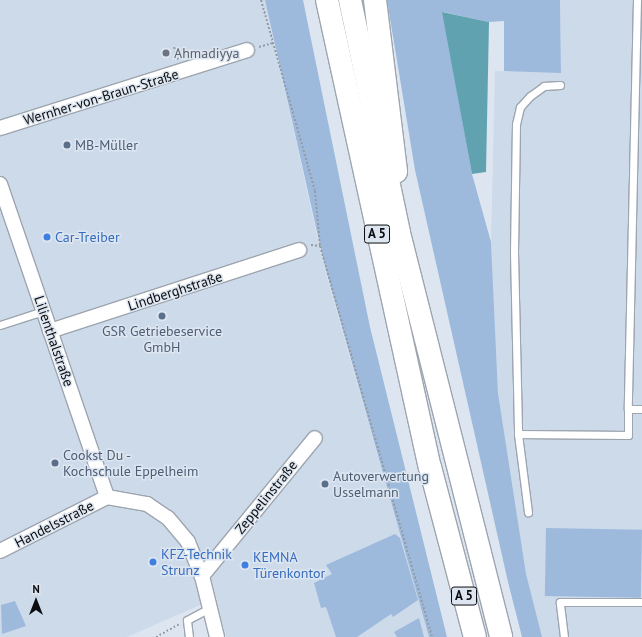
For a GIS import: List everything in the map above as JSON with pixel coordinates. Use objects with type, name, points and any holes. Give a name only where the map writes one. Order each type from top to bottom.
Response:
[{"type":"highway","name":"A 5","points":[[327,0],[430,468],[475,637]]},
{"type":"highway","name":"A 5","points":[[350,0],[399,233],[501,637]]},
{"type":"highway","points":[[375,0],[394,145],[399,233]]},
{"type":"street","name":"Wernher-von-Braun-Straße","points":[[0,128],[247,50]]},
{"type":"street","name":"Lilienthalstraße","points":[[0,184],[107,497]]},
{"type":"street","name":"Lindberghstraße","points":[[50,331],[299,250]]},
{"type":"street","name":"Zeppelinstraße","points":[[202,576],[315,438]]},
{"type":"street","name":"Handelsstraße","points":[[0,552],[107,497]]},
{"type":"street","points":[[107,497],[146,504],[168,518],[188,542],[202,576],[217,637]]},
{"type":"lane","points":[[518,434],[628,434],[637,0]]},
{"type":"lane","points":[[528,512],[518,434],[514,253],[516,124],[520,107],[530,96],[544,86],[560,86]]},
{"type":"lane","points":[[0,325],[43,311]]},
{"type":"lane","points":[[628,409],[642,409]]},
{"type":"lane","points":[[564,637],[560,602],[642,602]]},
{"type":"lane","points":[[189,637],[187,620],[210,608]]},
{"type":"path","points":[[261,0],[314,191],[320,246],[432,637]]},
{"type":"path","points":[[156,637],[187,620]]},
{"type":"shaded area","points":[[0,0],[265,0],[323,263],[429,637],[226,637],[216,598],[127,637],[0,637]]},
{"type":"shaded area","points":[[265,0],[303,0],[370,327],[447,637],[429,637],[324,263]]},
{"type":"shaded area","points":[[387,0],[560,0],[561,73],[504,71],[504,21],[489,22],[443,12],[472,174],[491,242],[498,393],[526,574],[542,637],[522,637],[508,582],[415,170]]},
{"type":"shaded area","points":[[560,0],[642,0],[642,637],[530,637],[518,524],[498,393],[491,242],[495,71],[561,72]]},
{"type":"shaded area","points":[[442,12],[489,22],[486,172],[472,174]]},
{"type":"shaded area","points":[[546,528],[642,530],[641,598],[545,596]]},
{"type":"shaded area","points":[[395,534],[400,538],[418,600],[393,617],[391,614],[357,637],[336,637],[326,607],[321,608],[314,583],[332,574],[326,565]]},
{"type":"shaded area","points":[[15,601],[26,626],[2,634],[1,605]]},
{"type":"shaded area","points":[[419,618],[424,637],[397,637],[394,632]]},
{"type":"place","name":"Ahmadiyya","points":[[166,53]]},
{"type":"place","name":"MB-Müller","points":[[67,145]]},
{"type":"place","name":"Car-Treiber","points":[[47,237]]},
{"type":"place","name":"GSR Getriebeservice GmbH","points":[[162,316]]},
{"type":"place","name":"Cookst Du - Kochschule Eppelheim","points":[[55,463]]},
{"type":"place","name":"Autoverwertung Usselmann","points":[[325,484]]},
{"type":"place","name":"KFZ-Technik Strunz","points":[[153,562]]},
{"type":"place","name":"KEMNA Türenkontor","points":[[245,565]]}]
